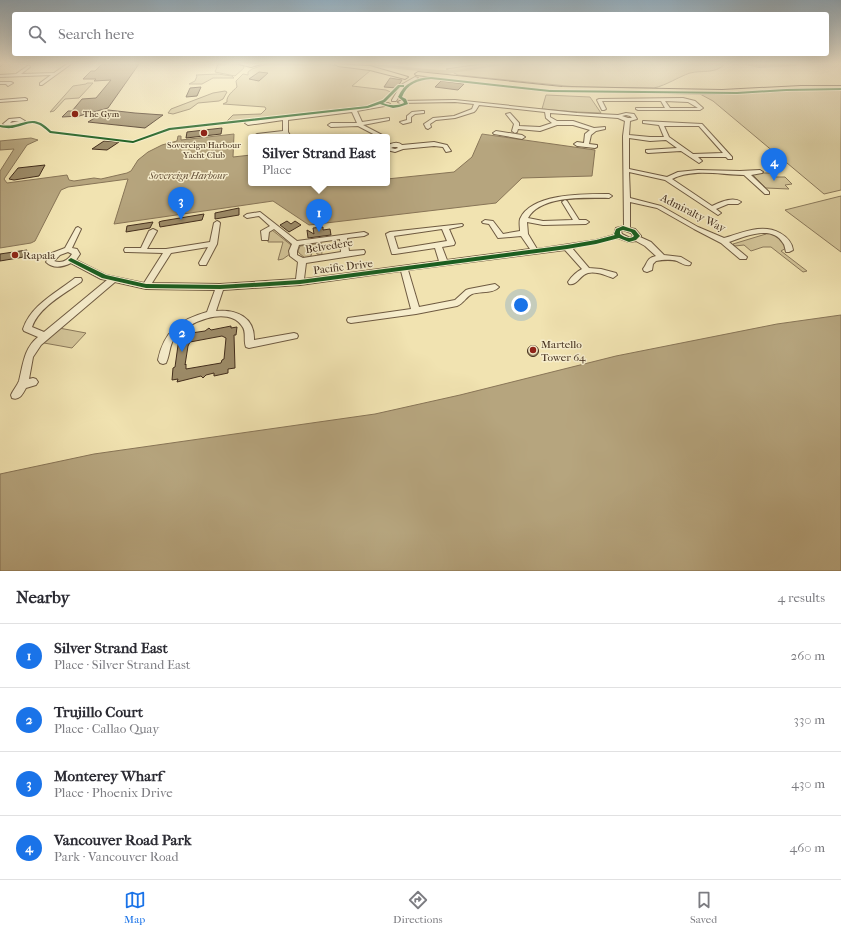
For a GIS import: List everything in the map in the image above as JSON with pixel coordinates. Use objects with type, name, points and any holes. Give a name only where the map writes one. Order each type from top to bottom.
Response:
[{"type":"main road","points":[[670,91],[704,91]]},
{"type":"street","points":[[394,100],[400,91]]},
{"type":"street","points":[[0,101],[25,98]]},
{"type":"street","points":[[388,104],[388,101],[394,100],[400,102],[441,101],[477,103],[630,118],[638,113],[638,109]]},
{"type":"street","points":[[604,109],[599,100],[688,100],[697,103],[700,109],[638,109]]},
{"type":"street","points":[[631,100],[638,109]]},
{"type":"street","points":[[662,100],[669,109]]},
{"type":"street","points":[[248,123],[261,120],[285,119],[354,110],[388,104],[395,105],[400,102]]},
{"type":"street","points":[[426,104],[417,104],[422,112],[435,119],[452,118],[474,110],[477,103]]},
{"type":"street","points":[[354,110],[360,124],[364,128],[377,134]]},
{"type":"street","points":[[547,111],[548,118],[556,123]]},
{"type":"street","points":[[404,122],[409,121],[409,117],[412,114],[422,112]]},
{"type":"street","points":[[503,118],[510,116],[517,124],[513,135]]},
{"type":"street","points":[[627,228],[626,136],[630,118]]},
{"type":"street","points":[[285,119],[286,134]]},
{"type":"street","points":[[336,124],[360,124],[382,119]]},
{"type":"street","points":[[421,123],[427,125],[435,119]]},
{"type":"street","points":[[0,122],[8,123],[0,130]]},
{"type":"street","points":[[645,122],[700,125],[728,156],[691,156]]},
{"type":"street","points":[[517,127],[540,129],[556,123],[573,123],[594,130]]},
{"type":"street","points":[[661,124],[668,138],[682,150],[699,161]]},
{"type":"street","points":[[586,145],[588,134],[594,130],[603,128]]},
{"type":"street","points":[[496,133],[522,136]]},
{"type":"street","points":[[626,136],[650,139],[668,138]]},
{"type":"street","points":[[390,143],[396,150]]},
{"type":"street","points":[[390,148],[396,150],[402,147],[438,144],[445,146],[448,151]]},
{"type":"street","points":[[578,144],[595,146]]},
{"type":"street","points":[[620,147],[627,148]]},
{"type":"street","points":[[648,151],[682,150]]},
{"type":"street","points":[[627,170],[667,179],[693,197],[713,208],[718,213]]},
{"type":"street","points":[[667,179],[677,174],[707,171],[746,173],[760,172]]},
{"type":"street","points":[[746,173],[767,193]]},
{"type":"street","points":[[536,252],[524,233],[524,220],[530,209],[556,198],[595,194],[609,196]]},
{"type":"street","name":"Admiralty Way","points":[[627,199],[659,207],[696,228],[724,241],[743,257]]},
{"type":"street","points":[[565,202],[577,222]]},
{"type":"street","points":[[713,208],[727,202],[738,202]]},
{"type":"street","points":[[247,216],[260,214],[273,227],[296,243],[364,234]]},
{"type":"street","points":[[524,220],[543,223],[586,222]]},
{"type":"street","points":[[485,222],[491,222],[501,236],[524,233]]},
{"type":"street","points":[[203,262],[214,244],[217,223]]},
{"type":"street","points":[[445,227],[451,243],[396,252],[390,234],[460,225]]},
{"type":"street","points":[[265,238],[265,231],[273,227]]},
{"type":"street","points":[[619,236],[617,234],[618,230],[627,228],[636,232],[636,238],[648,244],[662,257]]},
{"type":"street","points":[[68,250],[78,229]]},
{"type":"street","points":[[724,241],[760,229],[768,230],[784,239],[789,247],[789,250]]},
{"type":"street","points":[[144,250],[153,231]]},
{"type":"street","name":"Pacific Drive","points":[[71,260],[112,280],[146,286],[220,287],[300,282],[404,270],[536,252],[596,242],[619,236],[626,239],[636,238]]},
{"type":"street","points":[[342,237],[344,252]]},
{"type":"street","points":[[296,243],[293,251],[294,256],[302,261],[300,282]]},
{"type":"street","points":[[128,250],[169,250],[214,244]]},
{"type":"street","points":[[438,246],[444,264]]},
{"type":"street","points":[[567,247],[587,270]]},
{"type":"street","points":[[68,250],[74,251],[76,254],[71,260],[58,265],[50,262],[51,258],[56,254],[68,250]]},
{"type":"street","points":[[146,286],[169,250]]},
{"type":"street","name":"Belvedere","points":[[302,261],[361,252]]},
{"type":"street","points":[[647,269],[649,268],[649,264],[653,259],[662,257],[680,259],[687,263]]},
{"type":"street","points":[[404,270],[416,311]]},
{"type":"street","points":[[572,282],[576,275],[587,270],[598,270],[613,275]]},
{"type":"street","points":[[46,336],[27,329],[28,322],[40,309],[78,280]]},
{"type":"street","points":[[16,395],[28,383],[29,356],[38,342],[112,280]]},
{"type":"street","points":[[211,313],[220,287]]},
{"type":"street","points":[[351,320],[416,311],[456,303],[469,292],[494,287]]},
{"type":"street","points":[[163,360],[165,349],[175,332],[190,321],[211,313],[236,316],[243,320],[248,326],[250,332],[249,344],[294,336]]},
{"type":"shaded area","points":[[69,91],[86,91],[79,98],[65,99],[54,111],[50,112]]},
{"type":"shaded area","points":[[233,91],[388,91],[393,93],[382,101],[371,105],[226,122],[233,115],[261,114],[266,109],[265,107],[223,104],[227,102]]},
{"type":"shaded area","points":[[841,91],[841,190],[824,194],[713,101],[700,94]]},
{"type":"shaded area","points":[[227,92],[223,99],[219,101],[198,103],[190,109],[173,114],[168,113],[171,109],[213,93]]},
{"type":"shaded area","points":[[546,95],[590,97],[601,113],[542,109]]},
{"type":"shaded area","points":[[772,173],[776,177],[785,177],[792,184],[785,185],[789,189],[766,188],[752,174]]},
{"type":"shaded area","points":[[841,196],[841,252],[785,210]]},
{"type":"shaded area","points":[[272,230],[291,245],[290,254],[283,259],[278,260],[283,242],[268,242],[268,231]]},
{"type":"shaded area","points":[[766,233],[774,234],[787,245],[788,247],[781,251],[807,271],[803,272],[771,247],[763,247],[751,251],[744,245],[735,246],[733,244]]},
{"type":"shaded area","points":[[321,243],[322,255],[317,254],[316,251],[312,252],[311,256],[305,258],[298,251],[300,246]]},
{"type":"shaded area","points":[[59,328],[86,333],[72,348],[44,343]]},
{"type":"water","name":"Sovereign Harbour","points":[[234,134],[233,157],[248,155],[248,186],[390,186],[390,179],[454,172],[472,157],[482,134],[595,150],[592,176],[522,178],[496,203],[309,225],[273,201],[114,224],[128,179],[68,187],[61,190],[35,241],[0,248],[0,171],[14,149],[0,150],[0,141],[31,138],[38,140],[27,145],[4,179],[7,183],[67,175],[69,180],[74,181],[94,178],[101,179],[127,173],[131,171],[138,160],[148,152],[162,145],[177,141],[178,136],[181,136],[181,140]]},
{"type":"water","points":[[841,315],[841,571],[0,571],[0,474],[94,454],[375,414],[460,395],[616,356],[777,324]]},
{"type":"building","points":[[102,91],[120,91],[108,108],[79,116],[62,117],[68,111],[72,111],[82,99],[96,98]]},
{"type":"building","points":[[189,91],[199,91],[197,96],[186,97]]},
{"type":"building","points":[[108,110],[163,115],[145,128],[88,122]]},
{"type":"building","name":"Sovereign Harbour Yacht Club","points":[[222,128],[221,134],[186,138],[187,132]]},
{"type":"building","points":[[104,141],[119,142],[107,150],[92,149]]},
{"type":"building","points":[[45,165],[39,176],[14,180],[9,179],[18,168]]},
{"type":"building","points":[[239,208],[239,215],[215,219],[215,213]]},
{"type":"building","points":[[204,214],[202,220],[160,227],[159,222],[162,221]]},
{"type":"building","points":[[287,221],[291,224],[295,221],[301,225],[289,232],[280,225]]},
{"type":"building","points":[[153,222],[150,228],[126,232],[127,226]]},
{"type":"building","points":[[323,227],[323,230],[330,229],[331,235],[308,238],[307,230],[314,234],[313,228]]},
{"type":"building","name":"Rapala","points":[[27,250],[24,257],[0,261],[0,254]]},
{"type":"building","points":[[231,326],[231,328],[237,327],[236,335],[234,335],[235,368],[228,369],[228,373],[214,376],[214,373],[206,375],[203,378],[201,376],[177,382],[178,379],[172,380],[179,338],[183,337],[184,334],[205,331],[209,328],[211,330]],"holes":[[[222,336],[226,338],[224,359],[221,363],[186,369],[186,364],[185,365],[190,342]]]},
{"type":"building","name":"Martello Tower 64","points":[[531,346],[535,346],[537,347],[537,355],[531,356],[528,353],[528,349]]},
{"type":"cycle path","points":[[0,126],[14,127],[26,123],[38,122],[44,125],[50,132],[133,142],[169,129],[368,107],[384,101],[394,91]]},
{"type":"cycle path","points":[[381,103],[387,106],[399,106],[406,104],[405,100],[400,97],[403,91]]},
{"type":"cycle path","points":[[547,91],[737,93],[775,91]]},
{"type":"cycle path","points":[[71,260],[104,277],[146,286],[220,287],[300,282],[567,247],[619,236],[629,240],[634,239],[637,236],[633,231],[623,228],[618,230],[617,234],[619,236]]},
{"type":"place","name":"The Gym","points":[[75,114]]},
{"type":"place","name":"Sovereign Harbour Yacht Club","points":[[204,133]]},
{"type":"place","name":"Vancouver Road Park","points":[[774,181]]},
{"type":"place","name":"Monterey Wharf","points":[[181,220]]},
{"type":"place","name":"Silver Strand East","points":[[319,232]]},
{"type":"place","name":"Rapala","points":[[15,255]]},
{"type":"place","name":"Martello Tower 64","points":[[533,350]]},
{"type":"place","name":"Trujillo Court","points":[[182,352]]}]
